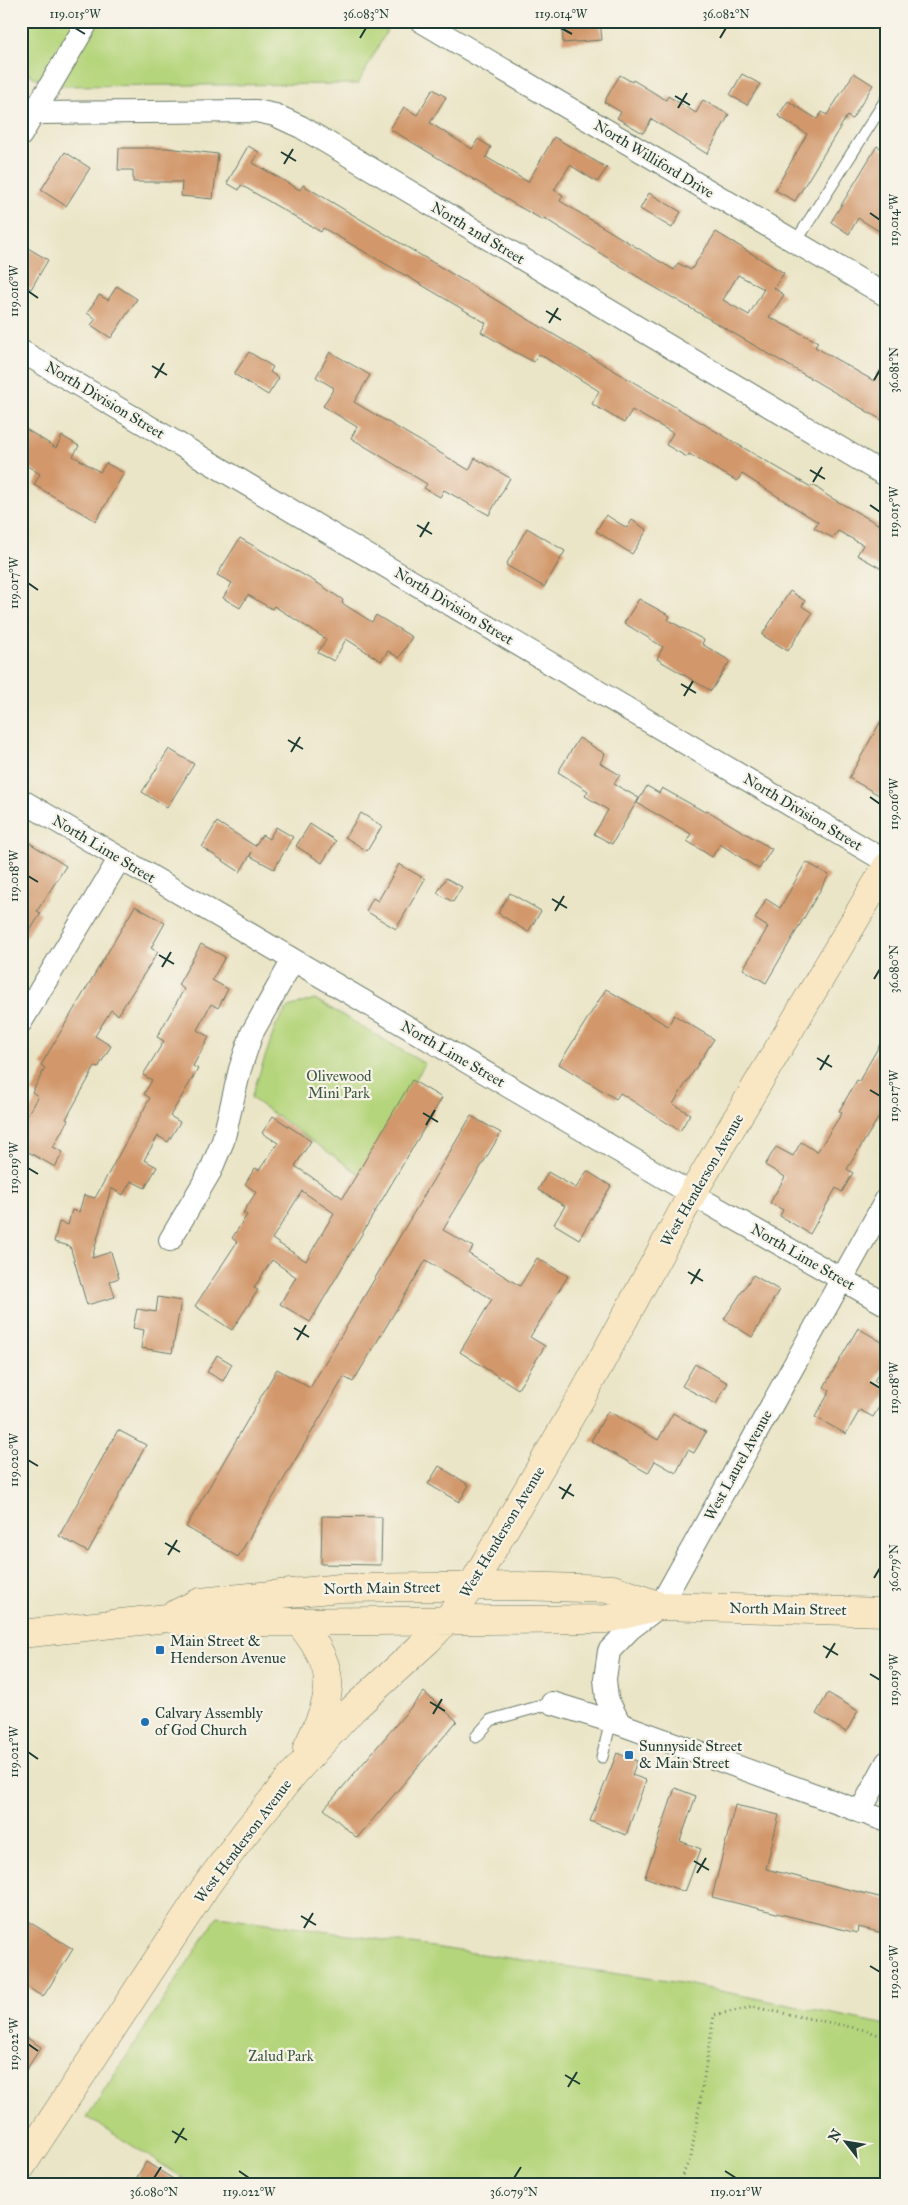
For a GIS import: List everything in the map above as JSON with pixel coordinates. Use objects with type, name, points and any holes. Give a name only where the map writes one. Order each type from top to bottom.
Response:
[{"type":"main road","name":"West Henderson Avenue","points":[[21,2167],[206,1886],[245,1833],[296,1771],[353,1710],[447,1620],[471,1587],[584,1391],[692,1194],[887,866]]},
{"type":"main road","name":"North Main Street","points":[[21,1634],[167,1618],[200,1602],[340,1588],[518,1586],[613,1589],[660,1606]]},
{"type":"main road","name":"North Main Street","points":[[167,1618],[200,1626],[299,1622],[607,1619],[660,1606],[887,1612]]},
{"type":"main road","points":[[296,1771],[328,1700],[329,1679],[324,1662],[314,1642],[299,1622]]},
{"type":"street","points":[[21,136],[88,21]]},
{"type":"street","name":"North Williford Drive","points":[[421,21],[887,296]]},
{"type":"street","name":"North 2nd Street","points":[[34,113],[256,111],[275,115],[301,127],[887,476]]},
{"type":"street","name":"North Division Street","points":[[21,350],[887,862]]},
{"type":"street","name":"North Lime Street","points":[[21,800],[692,1194],[887,1305]]},
{"type":"street","points":[[21,1022],[120,858]]},
{"type":"street","points":[[170,1240],[210,1172],[222,1141],[240,1069],[252,1032],[293,960]]},
{"type":"street","name":"West Laurel Avenue","points":[[615,1723],[607,1699],[605,1680],[609,1651],[630,1629],[660,1606],[887,1198]]},
{"type":"street","points":[[552,1703],[615,1723],[887,1821]]},
{"type":"street","points":[[860,1812],[887,1762]]},
{"type":"lane","points":[[795,242],[887,98]]},
{"type":"lane","points":[[476,1737],[491,1720],[552,1703]]},
{"type":"lane","points":[[602,1757],[615,1723]]},
{"type":"path","points":[[678,2184],[691,2157],[714,2015],[753,2007],[865,2030],[887,2038]]},
{"type":"green space","points":[[21,21],[392,21],[358,84],[48,86],[21,69]]},
{"type":"green space","name":"Olivewood Mini Park","points":[[315,999],[425,1064],[358,1173],[251,1098],[276,1025],[288,1007]]},
{"type":"green space","name":"Zalud Park","points":[[218,1916],[681,1983],[887,2025],[887,2184],[193,2184],[87,2117]]},
{"type":"building","points":[[562,21],[600,21],[602,40],[563,43]]},
{"type":"building","points":[[854,73],[873,85],[852,119],[847,116],[795,201],[775,190],[807,134],[778,116],[788,101],[817,119],[822,112],[827,115]]},
{"type":"building","points":[[742,74],[760,84],[747,105],[730,95]]},
{"type":"building","points":[[620,75],[632,82],[633,80],[666,100],[668,96],[696,113],[703,100],[729,115],[707,154],[652,119],[643,133],[617,118],[621,112],[604,102]]},
{"type":"building","points":[[433,89],[446,97],[430,123],[472,149],[478,139],[491,147],[486,157],[528,182],[554,137],[607,168],[597,182],[570,165],[554,190],[563,195],[560,201],[674,270],[678,263],[691,270],[716,232],[784,273],[774,288],[784,295],[769,317],[818,342],[815,347],[874,381],[887,359],[887,423],[651,285],[544,218],[543,220],[516,205],[390,129],[404,107],[417,115]],"holes":[[[738,275],[764,289],[749,315],[723,300]]]},
{"type":"building","points":[[248,146],[259,152],[253,163],[300,190],[303,185],[754,454],[811,487],[813,485],[828,496],[887,529],[887,561],[882,569],[857,555],[863,545],[838,531],[833,538],[814,528],[818,522],[742,474],[737,481],[689,454],[687,457],[666,445],[673,433],[632,410],[624,423],[592,404],[599,391],[539,354],[534,362],[513,351],[481,332],[486,323],[410,278],[323,228],[321,232],[241,185],[239,190],[227,183]]},
{"type":"building","points":[[877,146],[887,152],[887,236],[858,218],[849,234],[831,222]]},
{"type":"building","points":[[119,148],[167,148],[218,154],[213,199],[181,196],[182,182],[133,182],[133,170],[118,170]]},
{"type":"building","points":[[65,152],[90,168],[66,206],[41,190]]},
{"type":"building","points":[[649,193],[681,212],[672,228],[640,209]]},
{"type":"building","points":[[21,244],[48,260],[31,289],[21,284]]},
{"type":"building","points":[[117,286],[137,299],[111,338],[91,325],[96,319],[87,313],[99,295],[108,300]]},
{"type":"building","points":[[249,352],[273,367],[270,372],[279,378],[268,395],[234,374]]},
{"type":"building","points":[[330,352],[370,375],[354,402],[469,470],[475,458],[510,478],[489,515],[444,490],[440,497],[424,488],[427,484],[351,438],[357,427],[323,406],[334,388],[316,377]]},
{"type":"building","points":[[21,426],[56,448],[62,436],[79,446],[73,456],[100,472],[106,463],[124,473],[96,521],[34,485],[40,474],[21,462]]},
{"type":"building","points":[[606,515],[627,528],[632,520],[647,530],[632,554],[596,531]]},
{"type":"building","points":[[527,528],[565,551],[544,587],[506,565]]},
{"type":"building","points":[[240,538],[319,584],[343,600],[342,603],[372,622],[376,615],[412,637],[399,658],[388,651],[381,661],[346,639],[334,661],[318,653],[326,639],[274,606],[272,609],[248,595],[240,608],[223,598],[232,583],[217,575]]},
{"type":"building","points":[[790,591],[805,601],[802,606],[812,613],[788,651],[762,635]]},
{"type":"building","points":[[639,599],[670,616],[668,620],[704,640],[702,644],[730,661],[711,691],[657,659],[663,647],[624,623]]},
{"type":"building","points":[[887,710],[887,782],[879,795],[849,778]]},
{"type":"building","points":[[579,738],[605,754],[600,763],[620,775],[614,784],[639,798],[612,844],[594,834],[608,810],[585,796],[588,791],[558,772]]},
{"type":"building","points":[[169,749],[194,764],[167,808],[142,792]]},
{"type":"building","points":[[647,786],[659,793],[662,788],[705,812],[706,810],[772,849],[759,869],[720,844],[712,857],[687,841],[691,834],[637,803]]},
{"type":"building","points":[[361,813],[382,826],[367,851],[345,837]]},
{"type":"building","points":[[217,822],[255,846],[262,835],[269,839],[276,827],[293,837],[274,869],[250,856],[252,852],[240,872],[202,847]]},
{"type":"building","points":[[310,824],[336,841],[322,863],[296,846]]},
{"type":"building","points":[[28,842],[66,866],[37,911],[41,913],[21,945],[21,852]]},
{"type":"building","points":[[806,862],[829,875],[766,983],[743,969],[768,927],[755,919],[766,899],[780,908]]},
{"type":"building","points":[[399,864],[425,879],[396,929],[366,911],[373,898],[378,901]]},
{"type":"building","points":[[446,878],[462,887],[453,902],[437,893]]},
{"type":"building","points":[[510,893],[541,911],[528,932],[498,913]]},
{"type":"building","points":[[135,906],[165,923],[151,948],[158,952],[118,1015],[111,1010],[95,1036],[111,1046],[98,1068],[95,1067],[66,1119],[68,1120],[53,1147],[63,1152],[55,1167],[21,1148],[21,1126],[38,1096],[32,1092],[45,1068],[41,1065]]},
{"type":"building","points":[[201,944],[225,957],[212,980],[228,989],[218,1008],[211,1004],[197,1030],[209,1037],[193,1066],[198,1069],[170,1116],[180,1122],[168,1142],[158,1136],[144,1160],[157,1167],[145,1188],[131,1181],[123,1195],[111,1188],[92,1258],[111,1252],[119,1278],[110,1281],[115,1297],[87,1305],[70,1246],[54,1242],[59,1222],[68,1225],[72,1210],[79,1212],[84,1195],[95,1198],[150,1098],[144,1094],[152,1080],[143,1075],[164,1041],[157,1037],[184,989],[178,985]]},
{"type":"building","points":[[606,989],[668,1026],[674,1015],[714,1039],[673,1104],[690,1114],[680,1131],[620,1093],[616,1099],[559,1064]]},
{"type":"building","points":[[887,1032],[887,1104],[847,1169],[853,1173],[842,1192],[836,1188],[810,1234],[780,1216],[783,1210],[770,1203],[785,1177],[765,1165],[776,1147],[793,1156],[801,1142],[817,1152],[842,1113],[839,1111],[857,1080],[859,1081]]},
{"type":"building","points":[[412,1080],[442,1098],[310,1322],[280,1304],[296,1277],[272,1260],[254,1288],[258,1290],[232,1330],[195,1306],[237,1242],[232,1238],[247,1215],[243,1213],[256,1192],[245,1184],[255,1168],[259,1170],[278,1143],[262,1133],[273,1116],[311,1141],[295,1166],[343,1198]],"holes":[[[302,1191],[334,1213],[306,1261],[272,1239]]]},
{"type":"building","points":[[471,1116],[501,1133],[443,1230],[473,1247],[469,1254],[520,1286],[537,1258],[568,1276],[530,1337],[545,1346],[518,1389],[460,1352],[492,1299],[426,1260],[353,1382],[344,1377],[238,1557],[186,1527],[277,1369],[310,1388]]},
{"type":"building","points":[[587,1171],[611,1186],[579,1239],[554,1224],[565,1206],[538,1190],[548,1172],[576,1188]]},
{"type":"building","points":[[753,1275],[779,1290],[752,1337],[724,1319]]},
{"type":"building","points":[[158,1297],[181,1301],[172,1353],[141,1348],[144,1330],[133,1328],[137,1309],[156,1312]]},
{"type":"building","points":[[858,1328],[887,1345],[887,1359],[874,1381],[887,1389],[887,1394],[873,1417],[860,1410],[846,1434],[815,1417],[830,1391],[824,1387]]},
{"type":"building","points":[[217,1355],[232,1364],[223,1381],[207,1372]]},
{"type":"building","points":[[695,1364],[728,1383],[716,1404],[682,1386]]},
{"type":"building","points":[[608,1411],[658,1440],[673,1413],[706,1432],[694,1453],[688,1450],[676,1473],[655,1461],[648,1473],[591,1441]]},
{"type":"building","points":[[118,1430],[146,1445],[88,1552],[59,1536]]},
{"type":"building","points":[[439,1466],[469,1485],[459,1502],[428,1484]]},
{"type":"building","points":[[322,1516],[382,1517],[381,1565],[321,1564]]},
{"type":"building","points":[[424,1692],[457,1721],[357,1838],[324,1809]]},
{"type":"building","points":[[828,1693],[858,1711],[846,1732],[816,1714]]},
{"type":"building","points":[[617,1753],[637,1761],[632,1775],[646,1780],[626,1835],[590,1821]]},
{"type":"building","points":[[675,1788],[696,1796],[680,1841],[701,1849],[685,1892],[645,1877]]},
{"type":"building","points":[[735,1805],[779,1815],[766,1869],[887,1899],[887,1934],[858,1927],[857,1933],[712,1897]]},
{"type":"building","points":[[21,1917],[73,1949],[43,1997],[21,1983]]},
{"type":"building","points":[[21,2034],[41,2047],[21,2078]]},
{"type":"building","points":[[146,2162],[181,2184],[133,2184]]},
{"type":"place","name":"Main Street & Henderson Avenue","points":[[160,1650]]},
{"type":"place","name":"Calvary Assembly of God Church","points":[[145,1722]]},
{"type":"place","name":"Sunnyside Street & Main Street","points":[[629,1755]]}]
